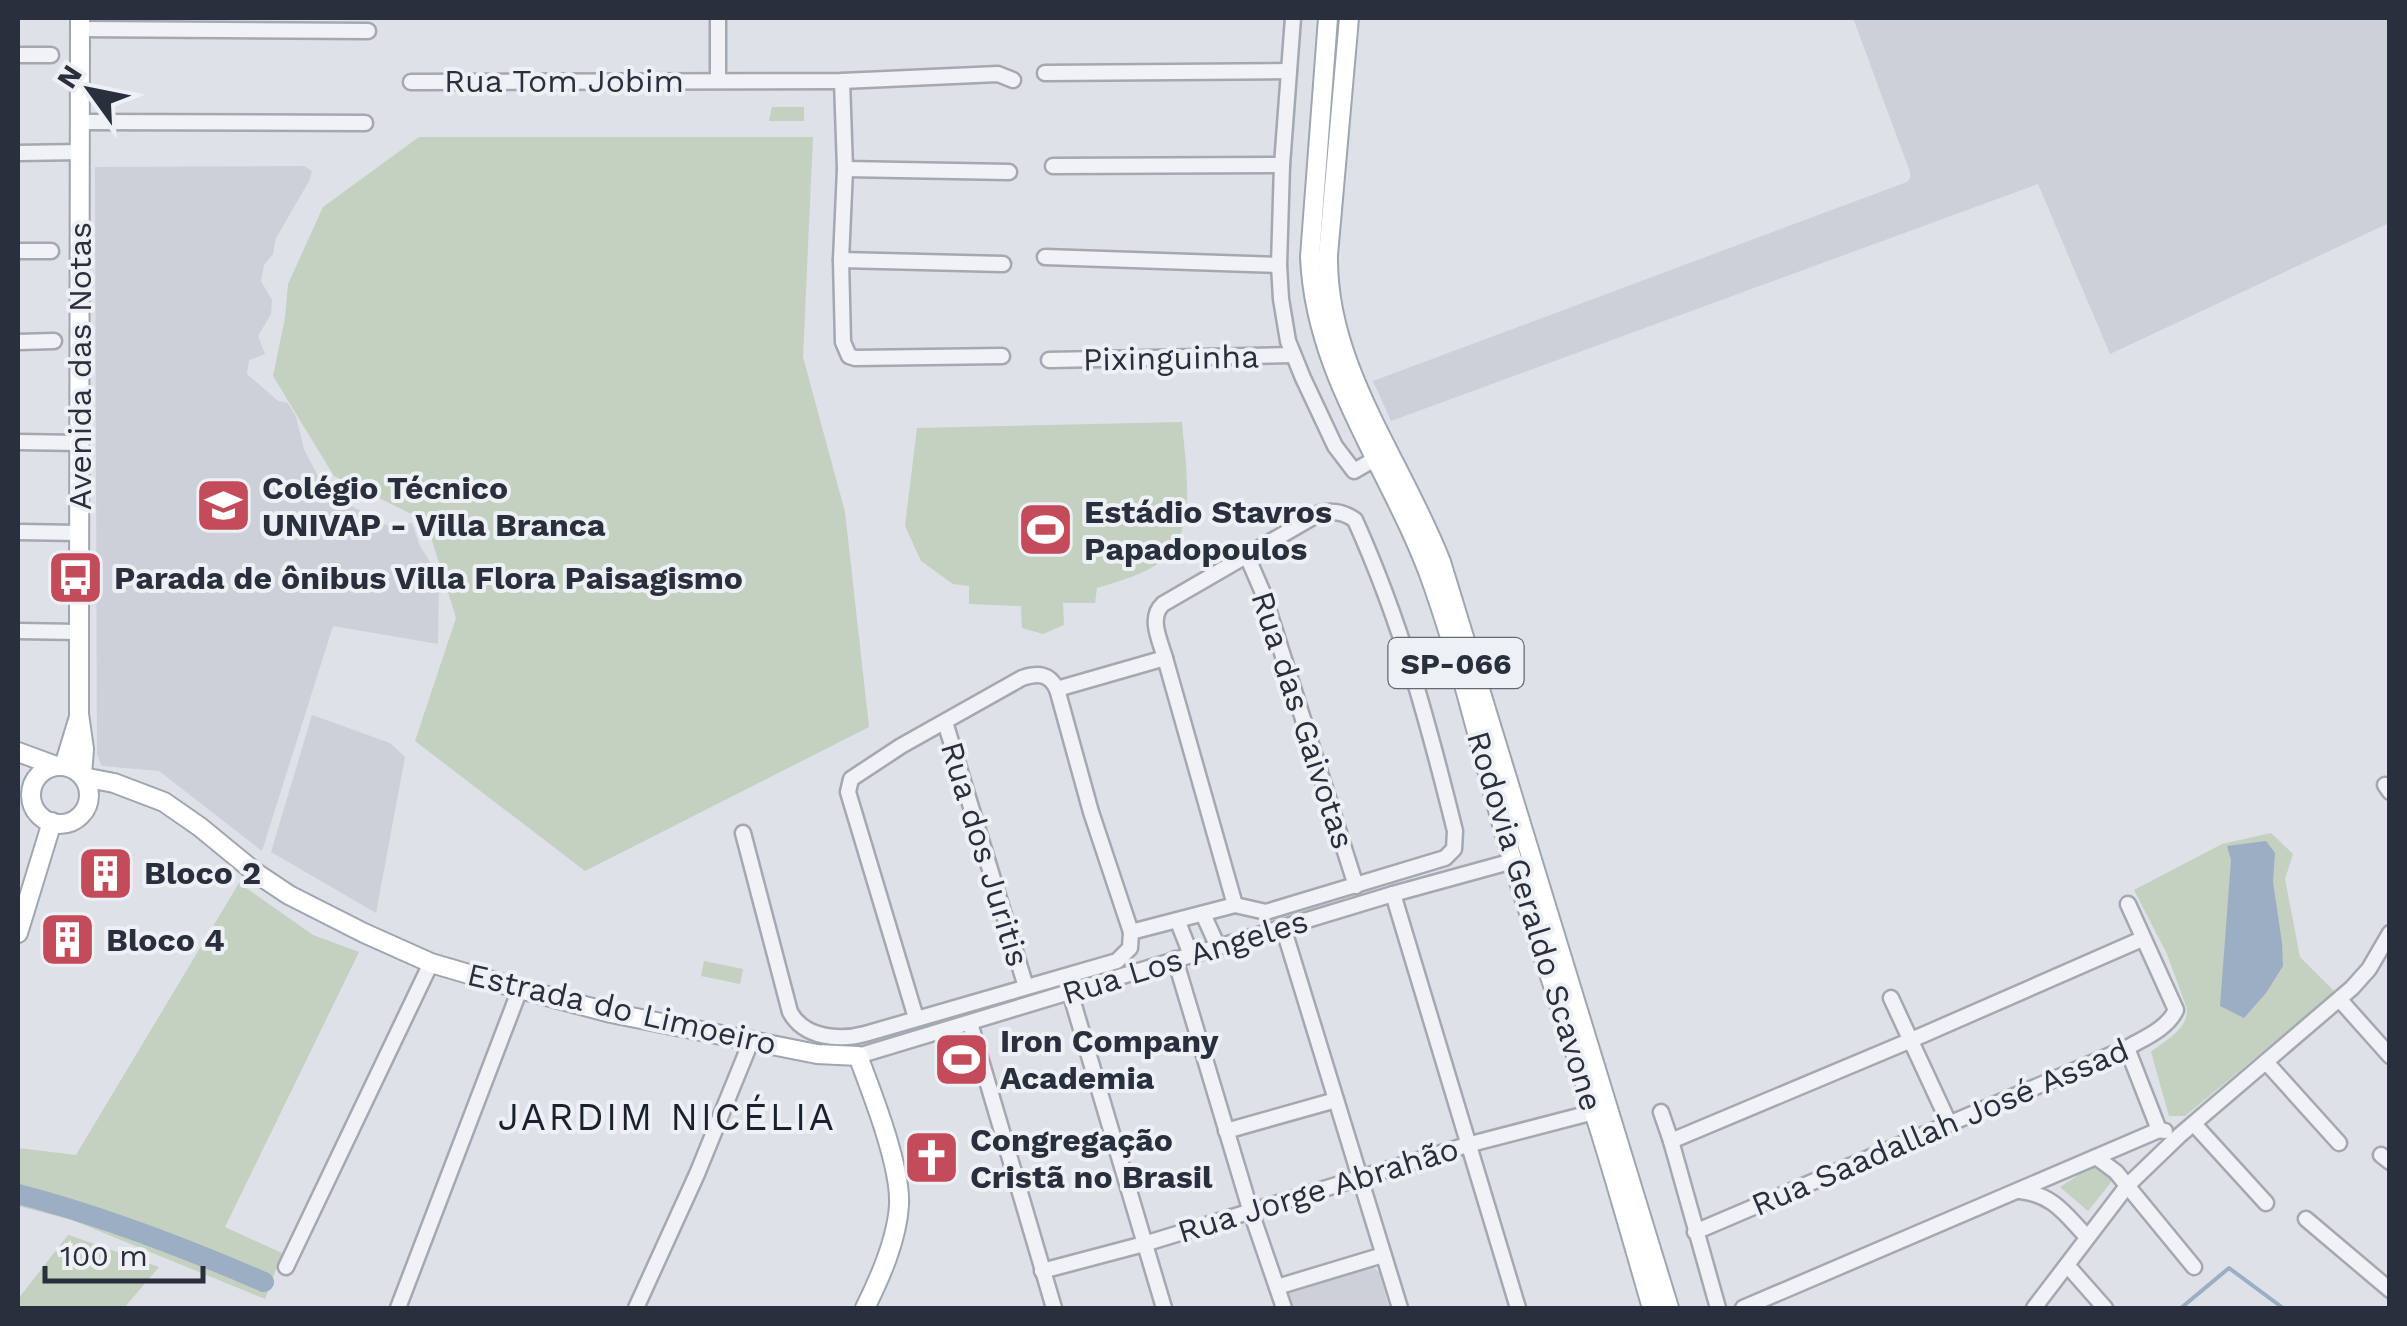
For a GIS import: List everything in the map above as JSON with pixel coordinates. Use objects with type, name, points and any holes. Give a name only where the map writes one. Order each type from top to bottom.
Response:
[{"type":"main road","name":"Rodovia Geraldo Scavone","points":[[1328,18],[1310,257],[1320,329],[1343,394],[1435,591],[1513,861],[1652,1308]]},
{"type":"main road","name":"Rodovia Geraldo Scavone","points":[[1349,18],[1328,255],[1333,315],[1354,377],[1418,507],[1440,562],[1668,1308]]},
{"type":"main road","name":"Avenida das Notas","points":[[80,24],[79,714],[84,749],[82,776],[89,798]]},
{"type":"main road","name":"Avenida das Notas","points":[[60,766],[79,714]]},
{"type":"main road","points":[[18,752],[74,769],[82,776]]},
{"type":"main road","points":[[18,760],[27,774],[36,810],[52,822],[76,818],[89,798],[136,791]]},
{"type":"main road","points":[[32,789],[40,774],[60,766]]},
{"type":"main road","name":"Estrada do Limoeiro","points":[[82,776],[153,796],[289,895],[431,963],[610,1012],[818,1054],[858,1056]]},
{"type":"main road","points":[[18,933],[52,822]]},
{"type":"main road","points":[[858,1056],[884,1134],[899,1203],[891,1242],[865,1308]]},
{"type":"street","points":[[718,18],[718,80]]},
{"type":"street","points":[[1293,18],[1278,265],[1285,328],[1316,408],[1347,463],[1354,470],[1375,460]]},
{"type":"street","points":[[80,24],[368,31]]},
{"type":"street","points":[[18,55],[50,55]]},
{"type":"street","points":[[1046,73],[1289,71]]},
{"type":"street","name":"Rua Tom Jobim","points":[[411,82],[842,81],[998,74],[1012,80]]},
{"type":"street","points":[[842,81],[845,170],[841,260],[846,351],[855,358],[1002,356]]},
{"type":"street","points":[[80,122],[364,124]]},
{"type":"street","points":[[18,153],[80,152]]},
{"type":"street","points":[[1052,166],[1282,165]]},
{"type":"street","points":[[845,170],[1008,172]]},
{"type":"street","points":[[18,251],[51,251]]},
{"type":"street","points":[[1045,256],[1278,265]]},
{"type":"street","points":[[841,260],[1003,264]]},
{"type":"street","points":[[18,342],[54,341]]},
{"type":"street","name":"Pixinguinha","points":[[1049,360],[1293,355]]},
{"type":"street","points":[[18,442],[80,443]]},
{"type":"street","points":[[1132,932],[1236,905],[1266,912],[1445,858],[1454,849],[1455,831],[1428,721],[1394,614],[1354,520],[1347,514],[1320,513],[1157,609],[1155,622],[1236,905]]},
{"type":"street","points":[[18,532],[80,533]]},
{"type":"street","name":"Rua das Gaivotas","points":[[1247,556],[1263,593],[1356,886]]},
{"type":"street","points":[[18,631],[79,632]]},
{"type":"street","points":[[1058,690],[1165,658]]},
{"type":"street","points":[[743,833],[790,1012],[806,1030],[846,1038],[1117,961],[1130,948],[1132,932],[1092,812],[1058,690],[1050,678],[1036,674],[1022,678],[857,773],[849,785],[916,1018]]},
{"type":"street","name":"Rua dos Juritis","points":[[945,722],[1026,986]]},
{"type":"street","name":"Rua Los Angeles","points":[[858,1056],[1513,861]]},
{"type":"street","points":[[1393,894],[1518,1308]]},
{"type":"street","points":[[1671,1141],[2142,939],[2128,904]]},
{"type":"street","points":[[1203,914],[1218,948]]},
{"type":"street","points":[[1178,922],[1226,1131],[1284,1308]]},
{"type":"street","points":[[1283,927],[1400,1308]]},
{"type":"street","points":[[2034,1308],[2127,1186],[2180,1135],[2340,1000],[2369,968],[2390,933]]},
{"type":"street","name":"Rua Saadallah José Assad","points":[[1696,1232],[2127,1048],[2165,1025],[2176,1010],[2142,939]]},
{"type":"street","points":[[286,1266],[431,963]]},
{"type":"street","points":[[398,1308],[520,989]]},
{"type":"street","points":[[1070,992],[1164,1308]]},
{"type":"street","points":[[1891,998],[1948,1124]]},
{"type":"street","points":[[2340,1000],[2390,1056]]},
{"type":"street","points":[[970,1023],[1054,1308]]},
{"type":"street","points":[[636,1308],[752,1040]]},
{"type":"street","points":[[2127,1048],[2159,1130]]},
{"type":"street","points":[[2266,1062],[2339,1143]]},
{"type":"street","points":[[1226,1131],[1336,1100]]},
{"type":"street","name":"Rua Jorge Abrahão","points":[[1042,1270],[1144,1244],[1468,1144],[1594,1112]]},
{"type":"street","points":[[1661,1112],[1718,1308]]},
{"type":"street","points":[[2194,1124],[2266,1203]]},
{"type":"street","points":[[1743,1308],[2159,1130],[2180,1135]]},
{"type":"street","points":[[2096,1157],[2111,1166],[2194,1267]]},
{"type":"street","points":[[2019,1191],[2038,1194],[2054,1203],[2087,1237]]},
{"type":"street","points":[[2306,1219],[2390,1290]]},
{"type":"street","points":[[1277,1287],[1383,1255]]},
{"type":"street","points":[[2068,1264],[2105,1308]]},
{"type":"shaded area","points":[[1853,18],[2389,18],[2389,223],[2110,354],[2038,184],[1391,421],[1373,381],[1907,182],[1910,172]]},
{"type":"shaded area","name":"Colégio Técnico UNIVAP - Villa Branca","points":[[304,166],[312,171],[309,181],[264,265],[261,281],[272,300],[271,314],[258,336],[265,354],[249,360],[247,374],[278,401],[288,403],[304,449],[326,492],[388,526],[412,523],[420,546],[439,576],[438,644],[333,626],[262,851],[159,771],[102,766],[97,755],[95,167]]},
{"type":"shaded area","points":[[312,715],[390,743],[405,757],[376,913],[271,852]]},
{"type":"shaded area","points":[[1372,1266],[1379,1272],[1389,1308],[1291,1308],[1285,1291]]},
{"type":"green space","points":[[772,107],[804,107],[804,121],[769,121]]},
{"type":"green space","points":[[419,137],[813,137],[803,357],[845,512],[869,727],[585,871],[415,741],[456,618],[426,521],[334,476],[273,376],[288,284],[323,207]]},
{"type":"green space","name":"Estádio Stavros Papadopoulos","points":[[1182,422],[1186,514],[1174,547],[1148,570],[1097,588],[1095,603],[1063,603],[1064,625],[1043,634],[1022,628],[1021,606],[969,604],[969,586],[953,584],[921,561],[905,526],[917,428]]},
{"type":"green space","points":[[2271,833],[2293,854],[2285,879],[2300,957],[2335,992],[2185,1116],[2169,1116],[2151,1052],[2180,1029],[2187,1009],[2167,954],[2134,890],[2222,844]]},
{"type":"green space","points":[[239,883],[313,935],[359,952],[225,1227],[282,1253],[265,1299],[72,1220],[18,1206],[18,1148],[76,1155]]},
{"type":"green space","points":[[704,961],[743,969],[740,984],[701,976]]},
{"type":"green space","points":[[2097,1163],[2112,1181],[2088,1211],[2060,1187]]},
{"type":"green space","points":[[68,1235],[159,1267],[124,1308],[18,1308],[18,1299]]},
{"type":"water","points":[[2266,841],[2275,853],[2273,882],[2283,966],[2244,1018],[2220,1006],[2231,860],[2227,846]]},
{"type":"waterway","points":[[18,1194],[142,1233],[264,1282]]},
{"type":"waterway","points":[[2181,1308],[2229,1268],[2283,1308]]},
{"type":"place","name":"Colégio Técnico UNIVAP - Villa Branca","points":[[223,506]]},
{"type":"place","name":"Estádio Stavros Papadopoulos","points":[[1045,530]]},
{"type":"place","name":"Parada de ônibus Villa Flora Paisagismo","points":[[75,578]]},
{"type":"place","name":"Bloco 2","points":[[105,873]]},
{"type":"place","name":"Bloco 4","points":[[67,940]]},
{"type":"place","name":"Iron Company Academia","points":[[961,1059]]},
{"type":"place","name":"Congregação Cristã no Brasil","points":[[931,1158]]},
{"type":"district","name":"JARDIM NICÉLIA","points":[[667,1117]]}]
